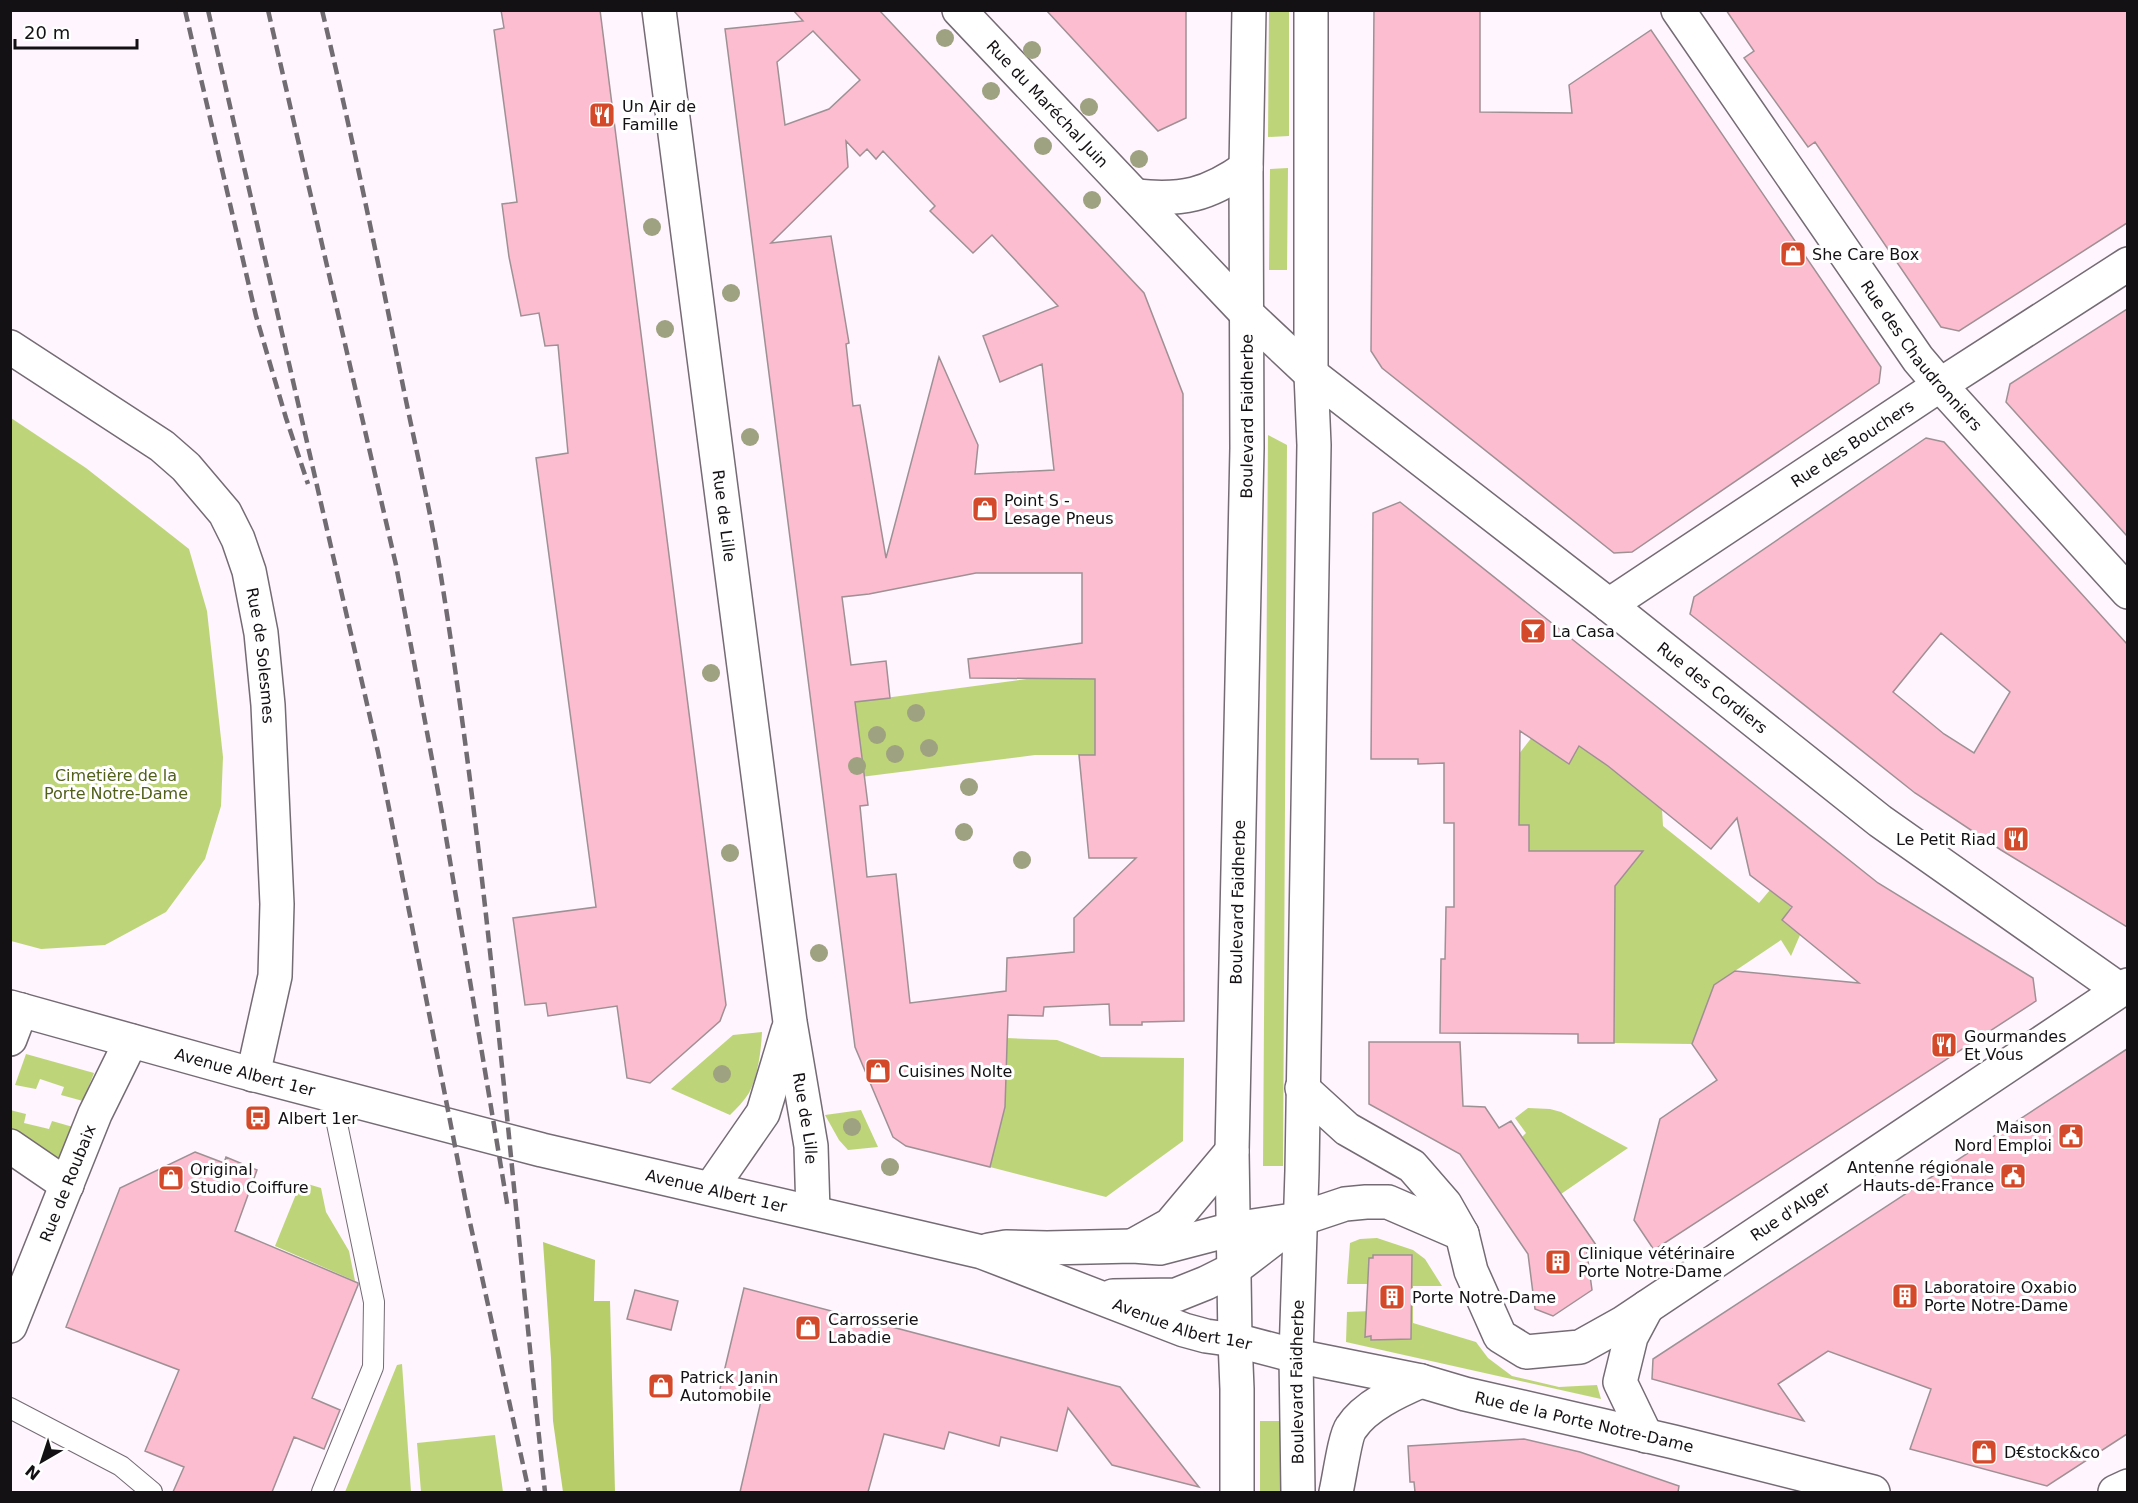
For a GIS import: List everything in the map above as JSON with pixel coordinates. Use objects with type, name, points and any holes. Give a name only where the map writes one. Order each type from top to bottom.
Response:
[{"type":"street","name":"Rue de Lille","points":[[659,10],[790,1023],[811,1146],[813,1212]]},
{"type":"street","name":"Rue du Maréchal Juin","points":[[959,10],[1246,313]]},
{"type":"street","name":"Boulevard Faidherbe","points":[[1238,1492],[1238,1389],[1232,1151],[1246,448],[1246,168],[1249,10]]},
{"type":"street","name":"Boulevard Faidherbe","points":[[1298,1492],[1296,1356],[1314,457],[1311,374],[1311,10]]},
{"type":"street","name":"Rue des Chaudronniers","points":[[1678,10],[1905,339],[1940,386],[2127,592]]},
{"type":"street","points":[[1136,196],[1162,198],[1200,194],[1246,168]]},
{"type":"street","name":"Rue des Bouchers","points":[[1609,605],[2127,264]]},
{"type":"street","name":"Boulevard Faidherbe","points":[[1246,313],[1311,374]]},
{"type":"street","name":"Rue de Solesmes","points":[[10,347],[162,446],[186,467],[225,513],[245,561],[256,601],[268,705],[277,904],[275,976],[254,1075]]},
{"type":"street","name":"Rue des Cordiers","points":[[1311,374],[1609,605],[1880,821],[2124,988]]},
{"type":"street","name":"Rue d'Alger","points":[[1461,1234],[1471,1271],[1500,1336],[1526,1352],[1580,1347],[1647,1307],[2124,988]]},
{"type":"street","name":"Avenue Albert 1er","points":[[14,1019],[131,1041],[542,1150],[982,1252],[1184,1330],[1296,1356]]},
{"type":"street","name":"Rue de Lille","points":[[711,1188],[763,1113],[790,1023]]},
{"type":"street","name":"Rue de Roubaix","points":[[10,1326],[105,1091],[131,1041]]},
{"type":"street","points":[[1302,1088],[1347,1129],[1412,1166],[1445,1204],[1461,1234]]},
{"type":"street","points":[[10,1146],[67,1185]]},
{"type":"street","points":[[1133,1246],[1170,1225],[1232,1151]]},
{"type":"street","points":[[982,1252],[1006,1247],[1133,1246],[1161,1248],[1233,1229],[1300,1219],[1344,1204],[1366,1202],[1388,1202],[1461,1234]]},
{"type":"street","points":[[1094,1295],[1176,1295],[1234,1269],[1300,1219]]},
{"type":"street","points":[[1646,1436],[1620,1382],[1631,1337],[1647,1307]]},
{"type":"street","name":"Rue de la Porte Notre-Dame","points":[[1296,1356],[1421,1381],[1465,1395],[1646,1436],[1873,1492]]},
{"type":"street","points":[[1336,1492],[1350,1429],[1391,1394],[1421,1381]]},
{"type":"street","points":[[2115,1492],[2127,1486]]},
{"type":"lane","points":[[322,1492],[373,1367],[374,1302],[331,1095]]},
{"type":"lane","points":[[10,1408],[121,1466],[152,1492]]},
{"type":"green space","points":[[1269,11],[1289,11],[1289,136],[1268,137]]},
{"type":"green space","points":[[1288,168],[1287,270],[1269,270],[1270,169]]},
{"type":"green space","name":"Cimetière de la Porte Notre-Dame","points":[[11,418],[86,468],[189,549],[207,611],[223,757],[221,806],[205,859],[166,912],[105,945],[41,949],[11,941]]},
{"type":"green space","points":[[1268,435],[1287,445],[1283,1166],[1263,1166]]},
{"type":"green space","points":[[1034,678],[1095,679],[1095,735],[1123,736],[1123,755],[1035,755],[821,782],[857,722],[855,702]]},
{"type":"green space","points":[[1532,737],[1568,764],[1579,746],[1606,764],[1662,809],[1663,826],[1759,903],[1770,890],[1791,907],[1782,920],[1800,935],[1791,956],[1781,940],[1714,985],[1692,1044],[1614,1043],[1615,851],[1529,851],[1519,825],[1519,754]]},
{"type":"green space","points":[[762,1032],[755,1079],[745,1099],[730,1115],[671,1089],[733,1035]]},
{"type":"green space","points":[[1006,1038],[1057,1040],[1101,1057],[1184,1058],[1183,1141],[1106,1197],[990,1167],[1005,1107]]},
{"type":"green space","points":[[26,1054],[94,1073],[83,1101],[61,1095],[64,1087],[40,1079],[36,1089],[15,1085]]},
{"type":"green space","points":[[1528,1108],[1561,1112],[1628,1148],[1561,1194],[1522,1137],[1526,1133],[1515,1118]]},
{"type":"green space","points":[[10,1110],[26,1114],[24,1123],[49,1129],[52,1121],[73,1127],[60,1160],[11,1128]]},
{"type":"green space","points":[[861,1110],[878,1147],[848,1150],[839,1140],[825,1115]]},
{"type":"green space","points":[[301,1182],[321,1188],[326,1212],[349,1251],[355,1281],[275,1246]]},
{"type":"green space","points":[[1377,1238],[1413,1250],[1425,1259],[1442,1286],[1413,1286],[1413,1323],[1476,1342],[1488,1358],[1512,1376],[1559,1387],[1597,1385],[1601,1399],[1346,1342],[1347,1312],[1371,1311],[1372,1284],[1347,1284],[1350,1243],[1360,1239]]},
{"type":"green space","points":[[543,1242],[595,1260],[594,1301],[610,1301],[615,1492],[563,1492],[553,1421]]},
{"type":"green space","points":[[402,1364],[411,1492],[345,1492],[397,1365]]},
{"type":"green space","points":[[1260,1421],[1282,1421],[1282,1492],[1260,1492]]},
{"type":"green space","points":[[495,1435],[503,1492],[421,1492],[417,1443]]},
{"type":"building","points":[[501,10],[600,10],[726,1005],[720,1021],[650,1083],[627,1078],[617,1006],[548,1016],[546,1003],[525,1005],[513,918],[596,907],[536,458],[568,453],[558,345],[545,346],[539,313],[521,316],[509,257],[502,204],[517,202],[494,30],[504,28]]},
{"type":"building","points":[[793,10],[879,10],[1144,293],[1183,394],[1184,1021],[1110,1025],[1109,1004],[1044,1007],[1043,1016],[1008,1015],[1005,1107],[990,1167],[906,1146],[893,1137],[855,1047],[725,29],[803,21]],"holes":[[[813,31],[860,80],[829,109],[785,125],[777,62]],[[846,141],[860,156],[867,149],[876,159],[883,151],[935,206],[930,211],[973,253],[992,235],[1058,306],[983,336],[1000,382],[1042,364],[1054,470],[975,474],[978,445],[939,357],[886,558],[860,405],[853,406],[846,344],[849,343],[831,236],[771,243],[848,167]],[[976,573],[1082,573],[1082,643],[968,659],[970,678],[1095,679],[1095,755],[1079,755],[1089,858],[1136,858],[1074,918],[1074,952],[1007,958],[1006,991],[910,1003],[896,874],[867,877],[860,806],[868,805],[855,702],[890,698],[886,661],[851,665],[842,597],[869,594]]]},
{"type":"building","points":[[1046,10],[1186,10],[1186,118],[1158,131]]},
{"type":"building","points":[[1374,10],[1480,10],[1480,112],[1572,113],[1569,85],[1651,30],[1881,367],[1879,383],[1632,552],[1614,553],[1382,368],[1371,351]]},
{"type":"building","points":[[1726,10],[2127,10],[2127,223],[1959,331],[1941,327],[1815,142],[1808,147],[1744,58],[1754,51]]},
{"type":"building","points":[[2127,309],[2127,536],[2006,402],[2010,384]]},
{"type":"building","points":[[1926,438],[1944,442],[2127,644],[2127,927],[2001,850],[1915,793],[1690,614],[1694,597]],"holes":[[[1941,633],[2010,692],[1974,753],[1944,734],[1893,692]]]},
{"type":"building","points":[[1400,502],[1878,883],[2033,978],[2036,1001],[1654,1250],[1634,1220],[1660,1119],[1717,1080],[1692,1044],[1714,985],[1735,971],[1859,983],[1782,920],[1792,907],[1750,875],[1737,818],[1711,849],[1608,766],[1579,746],[1569,764],[1520,731],[1519,825],[1529,825],[1529,851],[1643,851],[1615,886],[1614,1043],[1578,1043],[1578,1034],[1440,1033],[1441,959],[1445,959],[1446,907],[1454,907],[1454,823],[1444,823],[1444,763],[1418,764],[1418,759],[1371,759],[1373,513]]},
{"type":"building","points":[[1369,1042],[1460,1042],[1463,1106],[1485,1107],[1499,1128],[1511,1121],[1596,1245],[1586,1246],[1592,1290],[1553,1316],[1535,1309],[1528,1254],[1460,1154],[1369,1104]]},
{"type":"building","points":[[2127,1049],[2127,1434],[2047,1486],[1910,1449],[1931,1389],[1828,1351],[1778,1384],[1804,1421],[1652,1379],[1653,1359]]},
{"type":"building","points":[[195,1152],[224,1163],[226,1157],[257,1170],[235,1231],[358,1283],[312,1398],[340,1410],[324,1449],[294,1437],[272,1492],[173,1492],[184,1467],[145,1451],[179,1370],[66,1327],[120,1188]]},
{"type":"building","name":"Porte Notre-Dame","points":[[1373,1255],[1412,1255],[1411,1339],[1371,1340],[1371,1336],[1365,1337],[1369,1258],[1373,1258]]},
{"type":"building","points":[[744,1288],[1120,1387],[1199,1487],[1112,1465],[1068,1408],[1057,1451],[1001,1437],[999,1446],[949,1432],[944,1449],[884,1434],[868,1492],[740,1492],[761,1401],[719,1393]]},
{"type":"building","points":[[635,1290],[678,1301],[671,1330],[627,1319]]},
{"type":"building","points":[[1524,1439],[1580,1452],[1679,1486],[1678,1492],[1415,1492],[1414,1482],[1410,1482],[1408,1446]]},
{"type":"railway","points":[[185,10],[256,316],[308,484]]},
{"type":"railway","points":[[208,10],[378,752],[469,1218],[529,1492]]},
{"type":"railway","points":[[268,10],[396,565],[442,813],[508,1209]]},
{"type":"railway","points":[[322,10],[344,104],[426,497],[457,679],[486,911],[545,1492]]},
{"type":"place","name":"Un Air de Famille","points":[[602,115]]},
{"type":"place","name":"She Care Box","points":[[1793,254]]},
{"type":"place","name":"Point S - Lesage Pneus","points":[[985,509]]},
{"type":"place","name":"La Casa","points":[[1533,631]]},
{"type":"place","name":"Le Petit Riad","points":[[2016,839]]},
{"type":"place","name":"Gourmandes Et Vous","points":[[1944,1045]]},
{"type":"place","name":"Cuisines Nolte","points":[[878,1071]]},
{"type":"place","name":"Albert 1er","points":[[258,1118]]},
{"type":"place","name":"Maison Nord Emploi","points":[[2071,1136]]},
{"type":"place","name":"Antenne régionale Hauts-de-France","points":[[2013,1176]]},
{"type":"place","name":"Original Studio Coiffure","points":[[171,1178]]},
{"type":"place","name":"Clinique vétérinaire Porte Notre-Dame","points":[[1558,1262]]},
{"type":"place","name":"Laboratoire Oxabio Porte Notre-Dame","points":[[1905,1296]]},
{"type":"place","name":"Porte Notre-Dame","points":[[1392,1297]]},
{"type":"place","name":"Carrosserie Labadie","points":[[808,1328]]},
{"type":"place","name":"Patrick Janin Automobile","points":[[661,1386]]},
{"type":"place","name":"D€stock&co","points":[[1984,1452]]}]
